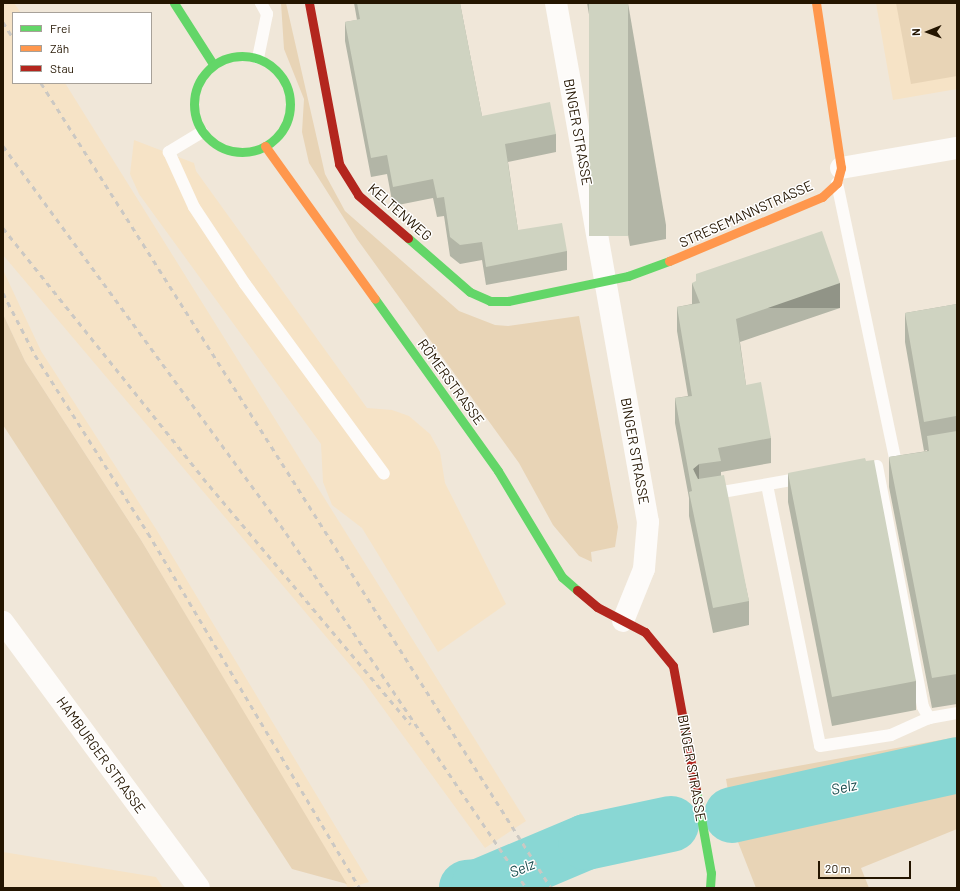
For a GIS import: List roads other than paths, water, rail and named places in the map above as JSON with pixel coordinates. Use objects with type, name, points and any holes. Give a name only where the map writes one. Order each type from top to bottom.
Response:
[{"type":"main road","points":[[174,3],[213,64]]},
{"type":"main road","name":"KELTENWEG","points":[[309,3],[339,164],[358,195],[470,292],[490,301],[604,283]]},
{"type":"main road","points":[[816,3],[839,175]]},
{"type":"main road","points":[[235,56],[258,58],[282,77],[290,102],[286,123],[278,137],[265,146],[252,151],[224,149],[202,132],[195,118],[196,88],[213,64],[235,56]]},
{"type":"main road","name":"RÖMERSTRASSE","points":[[265,146],[498,471],[562,577],[579,594],[623,621]]},
{"type":"main road","name":"STRESEMANNSTRASSE","points":[[604,283],[713,244],[822,197],[839,175]]},
{"type":"main road","name":"BINGER STRASSE","points":[[623,621],[656,642],[673,666],[711,873],[710,888]]},
{"type":"main road","name":"BINGER STRASSE","points":[[711,873],[718,888]]},
{"type":"street","name":"BINGER STRASSE","points":[[556,3],[604,283],[648,522],[644,569],[623,621]]},
{"type":"street","points":[[839,175],[957,148]]},
{"type":"street","name":"HAMBURGER STRASSE","points":[[3,622],[199,888]]},
{"type":"lane","points":[[258,58],[267,14],[261,3]]},
{"type":"lane","points":[[202,132],[169,152],[194,207],[244,284],[384,474]]},
{"type":"lane","points":[[839,175],[896,463]]},
{"type":"lane","points":[[861,469],[911,461]]},
{"type":"lane","points":[[877,466],[922,707],[929,718]]},
{"type":"lane","points":[[700,496],[814,477]]},
{"type":"lane","points":[[767,484],[820,746],[891,735],[929,718],[957,713]]},
{"type":"waterway","name":"Selz","points":[[732,815],[957,765]]},
{"type":"waterway","name":"Selz","points":[[467,888],[479,887],[586,842],[671,824]]},
{"type":"railway","points":[[3,22],[12,36]]},
{"type":"railway","points":[[42,84],[551,888]]},
{"type":"railway","points":[[3,146],[286,533],[526,888]]},
{"type":"railway","points":[[3,228],[203,478],[410,724]]},
{"type":"railway","points":[[3,293],[35,355],[148,533],[360,888]]}]
